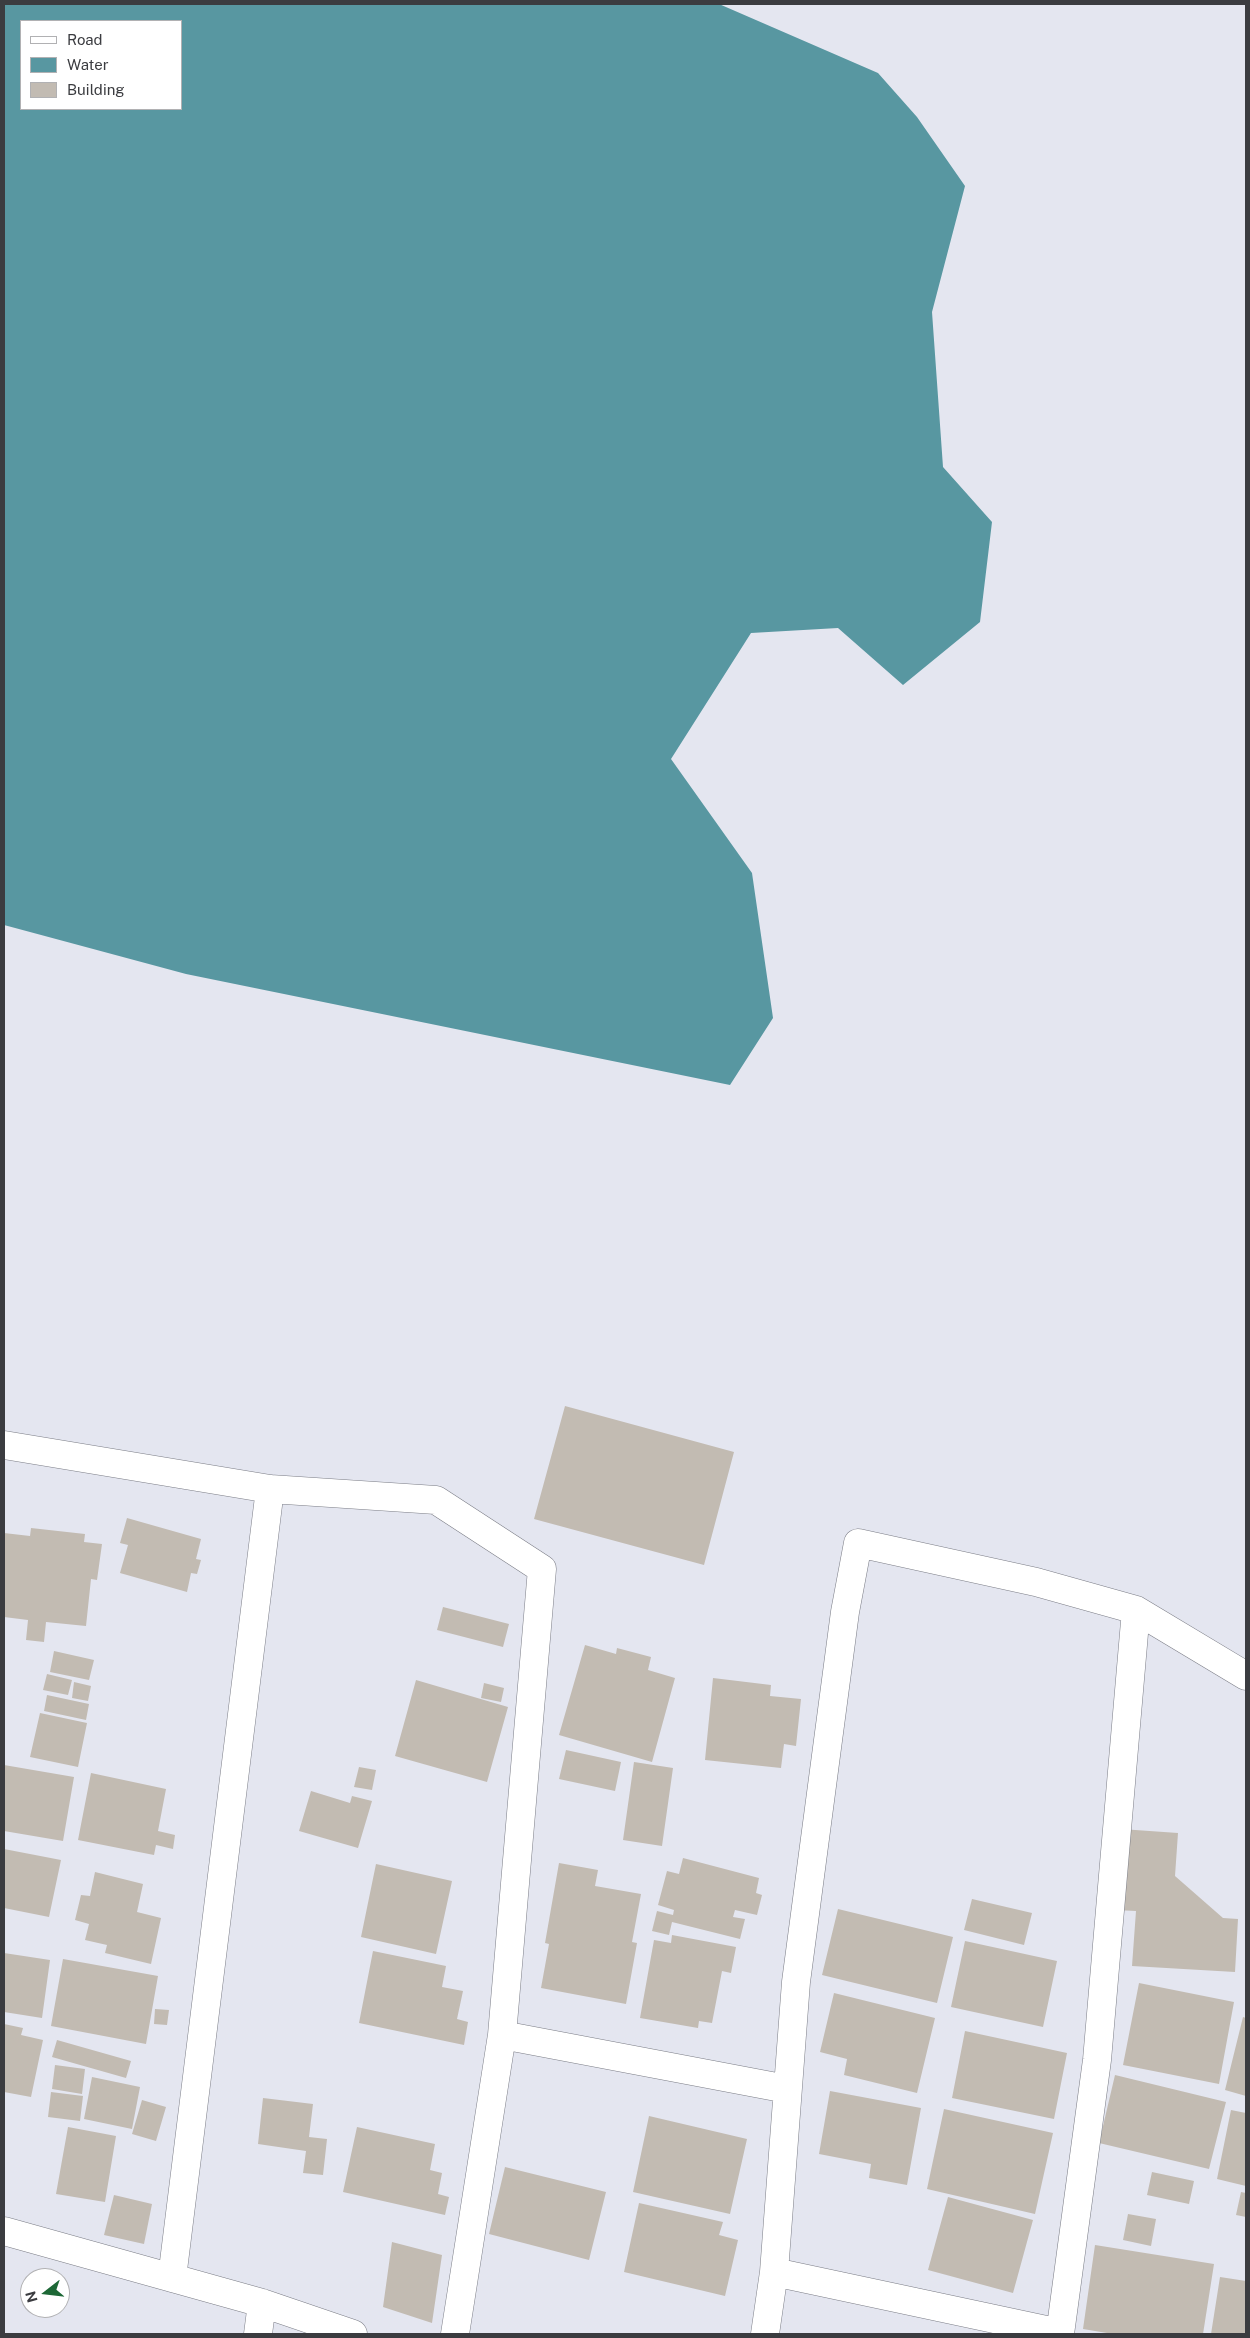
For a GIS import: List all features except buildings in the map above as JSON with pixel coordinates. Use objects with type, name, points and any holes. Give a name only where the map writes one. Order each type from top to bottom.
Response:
[{"type":"street","points":[[4,1445],[270,1489],[436,1500],[542,1568],[502,2035],[455,2334]]},
{"type":"street","points":[[172,2278],[270,1489]]},
{"type":"street","points":[[765,2334],[774,2272],[787,2089],[798,1972],[845,1612],[858,1543],[1036,1582],[1136,1610],[1246,1676]]},
{"type":"street","points":[[774,2272],[1060,2333],[1097,2060],[1136,1610]]},
{"type":"street","points":[[502,2035],[787,2089]]},
{"type":"street","points":[[4,2238],[172,2278],[262,2303],[353,2334]]},
{"type":"street","points":[[258,2334],[262,2303]]},
{"type":"water","points":[[4,4],[719,4],[878,73],[917,117],[965,186],[932,312],[943,467],[992,522],[980,622],[903,685],[838,628],[751,633],[671,759],[752,873],[773,1018],[730,1085],[186,974],[4,925]]}]
